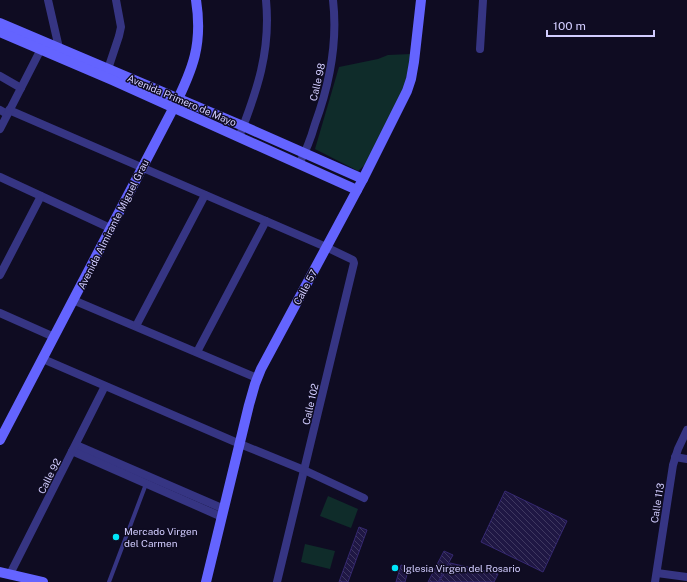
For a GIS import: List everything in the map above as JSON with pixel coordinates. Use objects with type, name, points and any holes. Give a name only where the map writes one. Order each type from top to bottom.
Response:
[{"type":"street","points":[[48,0],[59,48]]},
{"type":"street","points":[[108,69],[121,28],[116,0]]},
{"type":"street","name":"Avenida Almirante Miguel Grau","points":[[0,440],[176,103],[190,72],[196,55],[198,35],[196,0]]},
{"type":"street","points":[[239,137],[256,94],[265,54],[268,29],[266,0]]},
{"type":"street","name":"Calle 98","points":[[299,164],[305,154],[321,108],[330,73],[335,35],[333,0]]},
{"type":"street","name":"Calle 57","points":[[206,582],[250,398],[257,378],[363,179],[410,84],[421,0]]},
{"type":"street","points":[[480,49],[483,0]]},
{"type":"street","name":"Avenida Primero de Mayo","points":[[0,23],[108,69],[239,137],[357,190]]},
{"type":"street","name":"Avenida Primero de Mayo","points":[[0,32],[176,103],[243,126],[363,179]]},
{"type":"street","points":[[0,129],[6,111],[21,88],[41,49]]},
{"type":"street","points":[[0,76],[21,88]]},
{"type":"street","points":[[6,111],[326,247]]},
{"type":"street","points":[[0,177],[110,228]]},
{"type":"street","points":[[136,326],[205,195]]},
{"type":"street","points":[[0,275],[41,196]]},
{"type":"street","points":[[197,352],[266,221]]},
{"type":"street","name":"Calle 102","points":[[277,582],[354,263],[351,258],[326,247]]},
{"type":"street","points":[[73,300],[257,378]]},
{"type":"street","points":[[0,313],[54,337]]},
{"type":"street","points":[[43,359],[304,470],[364,498]]},
{"type":"street","name":"Calle 92","points":[[5,573],[74,448],[105,386]]},
{"type":"street","name":"Calle 113","points":[[655,582],[675,457],[687,430]]},
{"type":"street","points":[[74,448],[146,484],[223,513]]},
{"type":"street","points":[[74,448],[223,513]]},
{"type":"street","points":[[675,457],[687,459]]},
{"type":"street","points":[[657,572],[687,577]]},
{"type":"street","points":[[5,573],[43,582]]},
{"type":"lane","points":[[109,582],[146,484]]},
{"type":"green space","points":[[411,54],[404,89],[367,163],[358,171],[315,149],[339,67],[378,59],[388,55]]},
{"type":"green space","points":[[328,496],[358,509],[351,528],[320,516]]},
{"type":"green space","points":[[305,544],[335,551],[330,569],[301,562]]},
{"type":"building","points":[[505,491],[567,521],[543,572],[481,542]]},
{"type":"building","points":[[359,527],[367,530],[348,582],[339,582]]},
{"type":"building","points":[[444,551],[453,555],[438,582],[428,582]]},
{"type":"building","points":[[450,563],[498,574],[494,582],[439,582]]},
{"type":"building","points":[[401,565],[409,567],[405,582],[396,582]]},
{"type":"place","name":"Mercado Virgen del Carmen","points":[[116,537]]},
{"type":"place","name":"Iglesia Virgen del Rosario","points":[[395,568]]}]
